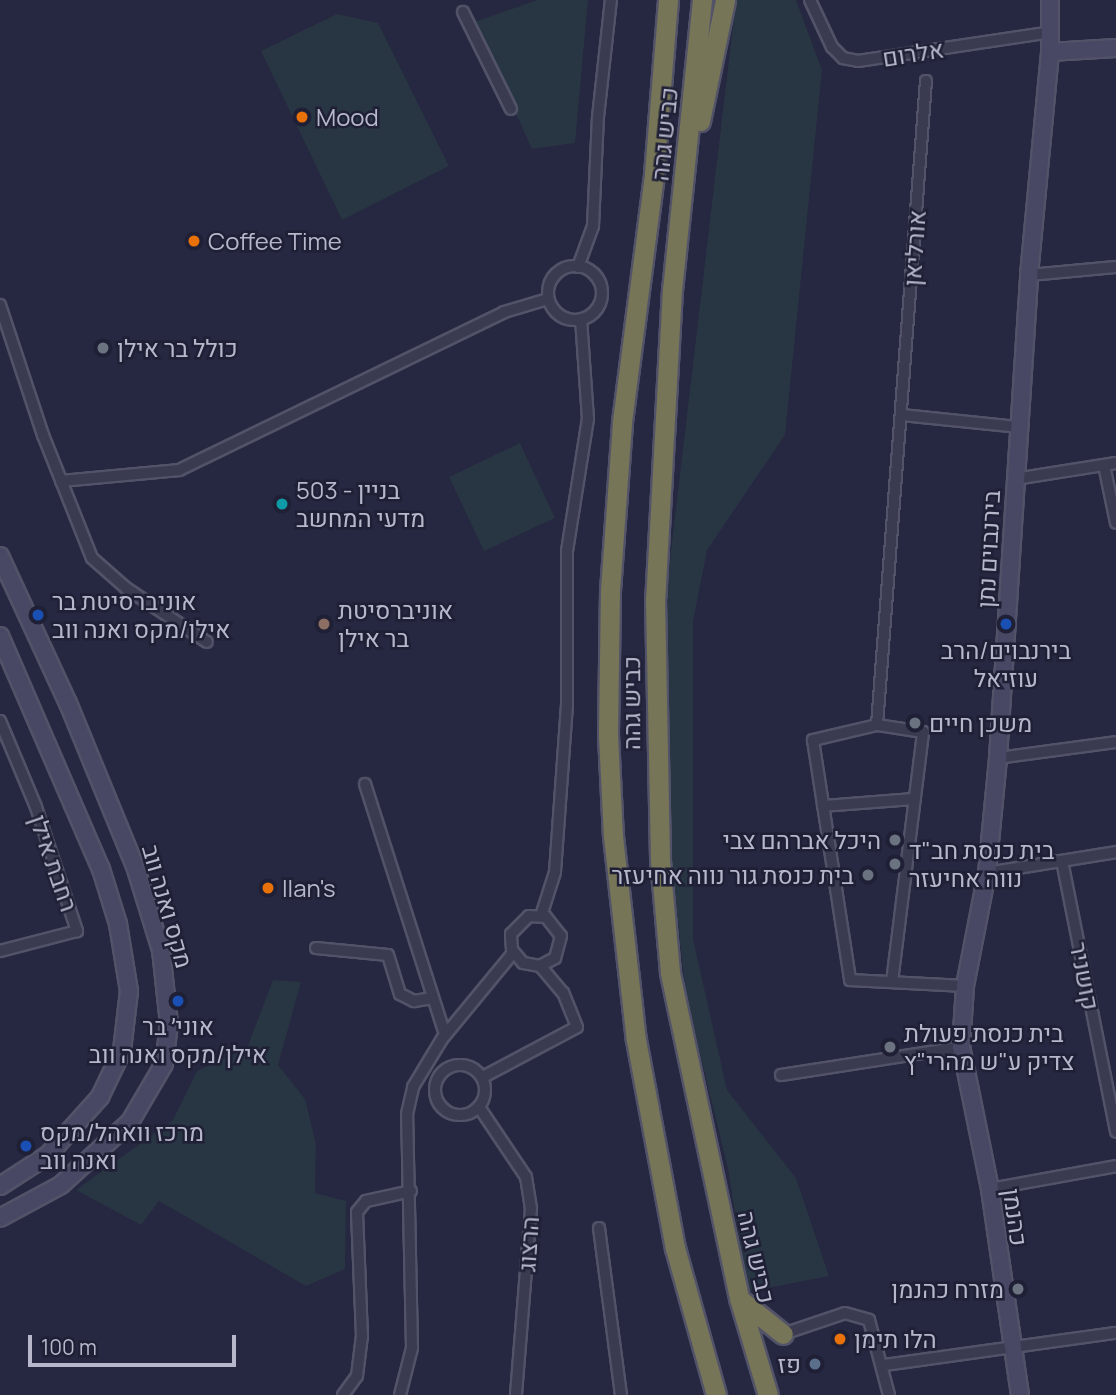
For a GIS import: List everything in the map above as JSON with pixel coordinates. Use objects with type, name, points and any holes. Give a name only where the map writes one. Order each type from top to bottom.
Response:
[{"type":"highway","name":"כביש גהה","points":[[666,0],[654,175],[622,423],[610,590],[608,735],[613,836],[635,1040],[675,1248],[716,1395]]},
{"type":"highway","name":"כביש גהה","points":[[702,0],[672,289],[655,598],[660,860],[670,973],[739,1298],[768,1395]]},
{"type":"highway","points":[[683,190],[725,0]]},
{"type":"highway","points":[[739,1298],[783,1334]]},
{"type":"street","points":[[578,267],[593,226],[597,129],[611,0]]},
{"type":"street","name":"אלרום","points":[[810,0],[832,47],[843,58],[858,61],[1051,32]]},
{"type":"street","name":"בירנבוים נתן","points":[[961,1047],[965,986],[987,873],[998,758],[1029,275],[1051,52],[1050,0]]},
{"type":"street","points":[[463,12],[512,109]]},
{"type":"street","points":[[1051,52],[1116,48]]},
{"type":"street","name":"אורליאן","points":[[877,725],[926,81]]},
{"type":"street","points":[[578,267],[597,278],[601,295],[595,310],[581,319],[564,318],[548,299],[556,273],[578,267]]},
{"type":"street","points":[[1029,275],[1116,267]]},
{"type":"street","points":[[61,481],[179,470],[504,312],[548,299]]},
{"type":"street","points":[[0,305],[61,481],[92,558],[126,588],[207,642]]},
{"type":"street","points":[[541,916],[555,872],[567,706],[567,551],[588,419],[581,319]]},
{"type":"street","points":[[902,415],[1018,426]]},
{"type":"street","points":[[1015,479],[1116,463]]},
{"type":"street","points":[[1104,465],[1116,523]]},
{"type":"street","name":"מקס ואנה ווב","points":[[0,556],[64,692],[135,866],[161,950],[169,1024],[164,1064],[130,1122],[61,1185],[0,1218]]},
{"type":"street","points":[[0,636],[101,869],[118,924],[129,991],[122,1051],[100,1097],[48,1155],[0,1186]]},
{"type":"street","name":"רחבת אילן","points":[[0,721],[36,807],[77,931],[0,951]]},
{"type":"street","points":[[892,982],[923,732],[877,725],[813,740],[850,979],[892,982],[965,986]]},
{"type":"street","points":[[998,758],[1116,742]]},
{"type":"street","points":[[365,784],[445,1035]]},
{"type":"street","points":[[823,806],[915,799]]},
{"type":"street","points":[[987,873],[1116,852]]},
{"type":"street","name":"קושניר","points":[[1062,861],[1116,1132]]},
{"type":"street","points":[[529,916],[541,916],[558,928],[562,944],[555,958],[540,966],[523,963],[513,953],[510,942],[515,926],[529,916]]},
{"type":"street","points":[[316,948],[388,955],[400,994],[414,1002],[433,998]]},
{"type":"street","points":[[400,1395],[412,1348],[411,1191],[407,1114],[413,1087],[445,1035],[513,953]]},
{"type":"street","points":[[483,1077],[577,1027],[563,993],[540,966]]},
{"type":"street","points":[[782,1075],[961,1047]]},
{"type":"street","name":"כהנמן","points":[[961,1047],[990,1189],[1020,1395]]},
{"type":"street","points":[[453,1065],[470,1066],[483,1077],[486,1093],[479,1107],[464,1115],[448,1112],[435,1091],[439,1075],[453,1065]]},
{"type":"street","name":"הרצוג","points":[[479,1107],[526,1177],[531,1208],[516,1395]]},
{"type":"street","points":[[990,1189],[1116,1166]]},
{"type":"street","points":[[343,1395],[357,1376],[362,1337],[357,1212],[366,1200],[411,1191]]},
{"type":"street","points":[[598,1228],[621,1395]]},
{"type":"street","points":[[783,1334],[845,1313],[869,1320],[884,1365],[889,1395]]},
{"type":"street","points":[[884,1365],[1011,1346],[1027,1349],[1116,1333]]},
{"type":"shaded area","points":[[537,0],[588,0],[575,143],[532,149],[474,22]]},
{"type":"shaded area","points":[[736,0],[796,0],[822,70],[785,435],[707,550],[693,622],[693,939],[727,1090],[796,1178],[829,1276],[748,1292],[728,1169],[686,996],[672,868],[665,689],[668,576]]},
{"type":"shaded area","points":[[337,14],[378,23],[449,166],[342,220],[261,51]]},
{"type":"shaded area","points":[[520,443],[555,518],[484,551],[449,477]]},
{"type":"shaded area","points":[[273,980],[301,982],[278,1065],[305,1099],[316,1144],[315,1193],[346,1201],[345,1269],[306,1286],[159,1201],[141,1225],[76,1190],[173,1120],[197,1071],[247,1048]]},
{"type":"place","name":"Mood","points":[[302,117]]},
{"type":"place","name":"Coffee Time","points":[[194,241]]},
{"type":"place","name":"כולל בר אילן","points":[[103,348]]},
{"type":"place","name":"503 - בניין מדעי המחשב","points":[[282,504]]},
{"type":"place","name":"אוניברסיטת בר אילן/מקס ואנה ווב","points":[[38,615]]},
{"type":"place","name":"אוניברסיטת בר אילן","points":[[324,624]]},
{"type":"place","name":"בירנבוים/הרב עוזיאל","points":[[1006,624]]},
{"type":"place","name":"משכן חיים","points":[[915,723]]},
{"type":"place","name":"היכל אברהם צבי","points":[[895,840]]},
{"type":"place","name":"בית כנסת חב\"ד נווה אחיעזר","points":[[895,864]]},
{"type":"place","name":"בית כנסת גור נווה אחיעזר","points":[[868,875]]},
{"type":"place","name":"Ilan's","points":[[268,888]]},
{"type":"place","name":"אוני׳ בר אילן/מקס ואנה ווב","points":[[178,1001]]},
{"type":"place","name":"בית כנסת פעולת צדיק ע\"ש מהרי\"ץ","points":[[890,1047]]},
{"type":"place","name":"מרכז וואהל/מקס ואנה ווב","points":[[26,1146]]},
{"type":"place","name":"מזרח כהנמן","points":[[1018,1289]]},
{"type":"place","name":"הלו תימן","points":[[840,1339]]},
{"type":"place","name":"פז","points":[[815,1364]]}]
